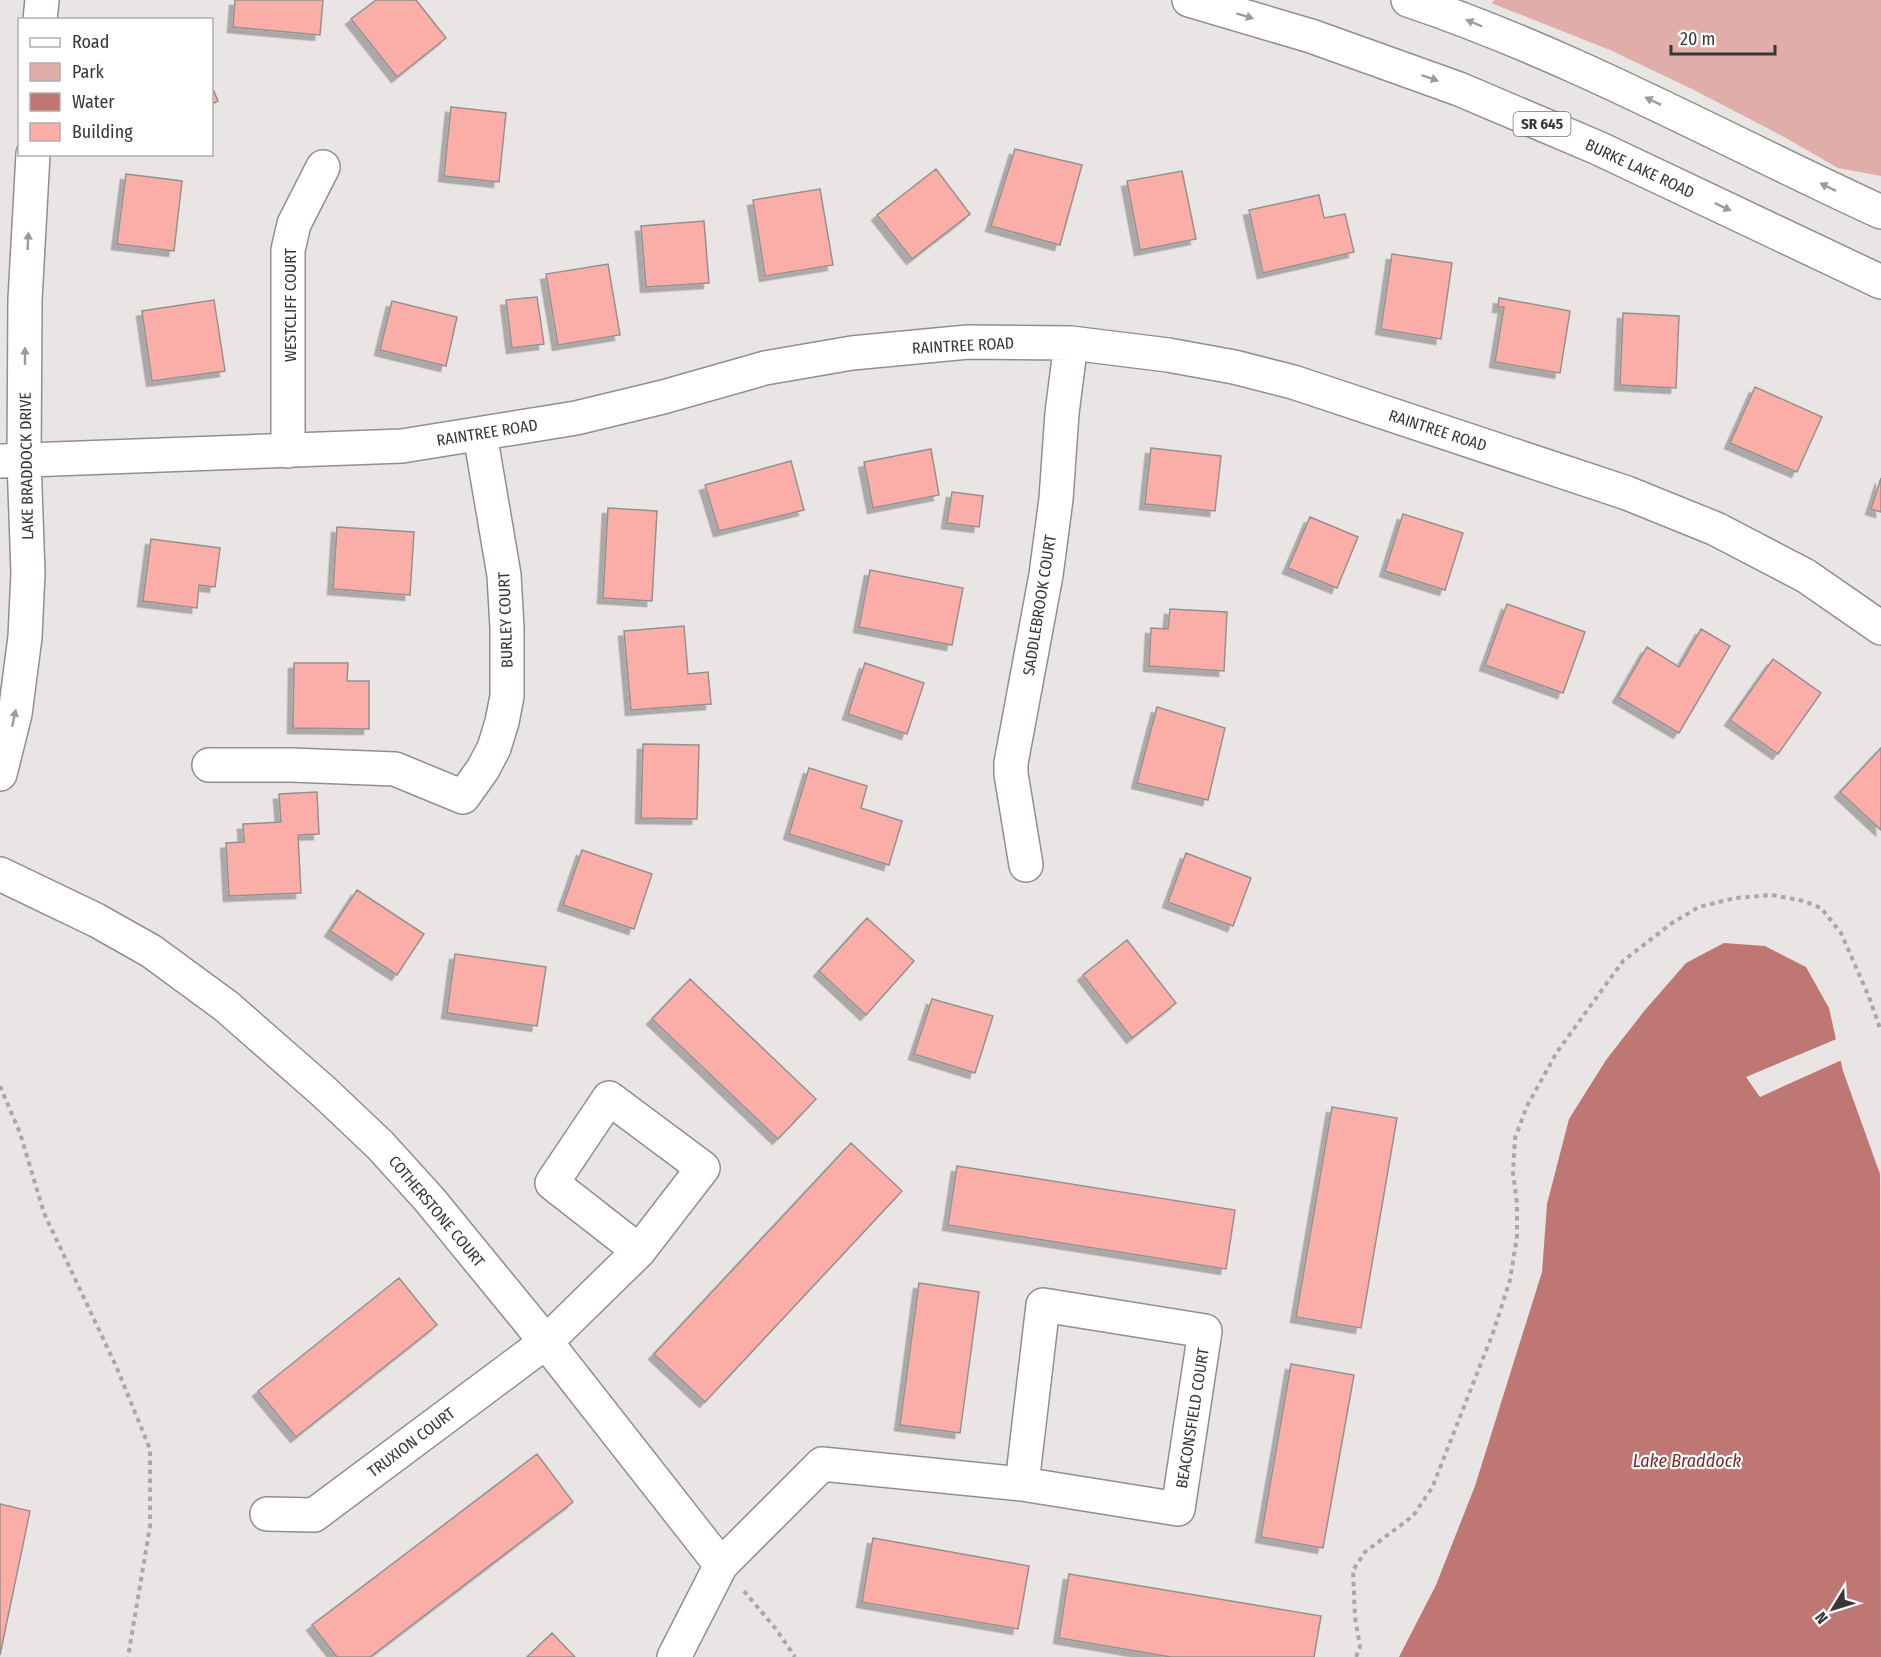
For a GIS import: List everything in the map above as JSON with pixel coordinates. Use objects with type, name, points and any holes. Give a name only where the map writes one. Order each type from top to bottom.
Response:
[{"type":"street","points":[[40,18],[42,0]]},
{"type":"street","name":"BURKE LAKE ROAD","points":[[1189,0],[1311,36],[1459,89],[1598,148],[1881,282]]},
{"type":"street","points":[[1408,0],[1464,19],[1643,97],[1881,212]]},
{"type":"street","name":"LAKE BRADDOCK DRIVE","points":[[0,774],[15,714],[25,637],[28,573],[12,461],[25,300],[33,156]]},
{"type":"street","name":"WESTCLIFF COURT","points":[[288,451],[288,250],[294,224],[323,167]]},
{"type":"street","name":"RAINTREE ROAD","points":[[12,461],[402,446],[576,417],[663,397],[765,368],[852,353],[968,342],[1071,343],[1168,355],[1234,367],[1293,382],[1627,493],[1716,528],[1806,576],[1881,628]]},
{"type":"street","name":"SADDLEBROOK COURT","points":[[1026,865],[1011,763],[1046,575],[1071,343]]},
{"type":"street","name":"BURLEY COURT","points":[[210,765],[395,769],[463,797],[483,769],[494,748],[507,696],[504,575],[480,434]]},
{"type":"street","name":"COTHERSTONE COURT","points":[[0,874],[96,920],[151,951],[226,1006],[323,1091],[380,1145],[429,1199],[546,1342],[721,1565]]},
{"type":"street","name":"TRUXION COURT","points":[[267,1514],[314,1515],[546,1342],[639,1251],[703,1168],[609,1098],[552,1183],[639,1251]]},
{"type":"street","name":"BEACONSFIELD COURT","points":[[721,1565],[822,1464],[1022,1484],[1178,1509],[1205,1331],[1043,1305],[1022,1484]]},
{"type":"street","points":[[674,1657],[721,1565]]},
{"type":"path","points":[[1356,1657],[1360,1647],[1355,1617],[1353,1570],[1365,1552],[1413,1516],[1432,1488],[1493,1333],[1510,1280],[1517,1236],[1517,1203],[1513,1173],[1515,1138],[1527,1106],[1557,1052],[1623,961],[1672,922],[1699,907],[1735,898],[1772,895],[1804,901],[1821,908],[1840,933],[1869,997],[1881,1031]]},
{"type":"path","points":[[0,1086],[20,1133],[44,1213],[116,1366],[150,1449],[150,1526],[128,1657]]},
{"type":"path","points":[[721,1565],[776,1629],[795,1657]]},
{"type":"green space","points":[[1495,0],[1881,0],[1881,176],[1838,168],[1692,89],[1610,50],[1491,3]]},
{"type":"water","name":"Lake Braddock","points":[[1724,943],[1765,946],[1806,967],[1829,1008],[1843,1071],[1880,1174],[1881,1657],[1399,1657],[1436,1585],[1475,1486],[1542,1272],[1547,1204],[1569,1119],[1606,1060],[1686,963]]},
{"type":"pier","points":[[1839,1038],[1844,1059],[1760,1097],[1746,1077]]},
{"type":"building","points":[[235,0],[323,0],[320,35],[233,27]]},
{"type":"building","points":[[376,0],[416,0],[446,38],[397,77],[351,19]]},
{"type":"building","points":[[213,89],[218,101],[213,104]]},
{"type":"building","points":[[451,107],[506,113],[499,182],[444,176]]},
{"type":"building","points":[[1015,149],[1082,165],[1060,245],[991,226]]},
{"type":"building","points":[[936,169],[970,214],[912,259],[877,215]]},
{"type":"building","points":[[1182,171],[1196,239],[1140,250],[1127,181]]},
{"type":"building","points":[[126,174],[182,181],[174,251],[117,244]]},
{"type":"building","points":[[820,189],[833,265],[765,276],[753,200]]},
{"type":"building","points":[[1319,195],[1324,218],[1345,214],[1354,252],[1263,273],[1249,210]]},
{"type":"building","points":[[704,221],[709,283],[646,287],[641,226]]},
{"type":"building","points":[[1392,254],[1452,263],[1441,339],[1381,329]]},
{"type":"building","points":[[608,264],[620,335],[558,345],[546,274]]},
{"type":"building","points":[[537,297],[544,344],[512,348],[506,300]]},
{"type":"building","points":[[1499,298],[1570,311],[1560,373],[1495,362],[1504,307],[1498,307]]},
{"type":"building","points":[[214,300],[225,371],[152,381],[142,311]]},
{"type":"building","points":[[392,301],[457,317],[446,366],[380,350]]},
{"type":"building","points":[[1623,313],[1679,316],[1676,388],[1620,385]]},
{"type":"building","points":[[1755,387],[1822,417],[1797,472],[1730,443]]},
{"type":"building","points":[[1151,448],[1221,456],[1215,511],[1145,504]]},
{"type":"building","points":[[931,449],[939,495],[873,508],[864,462]]},
{"type":"building","points":[[791,461],[804,510],[719,531],[705,485]]},
{"type":"building","points":[[1881,478],[1881,512],[1871,509]]},
{"type":"building","points":[[952,492],[983,496],[979,527],[947,523]]},
{"type":"building","points":[[608,508],[657,511],[652,601],[603,598]]},
{"type":"building","points":[[1403,514],[1463,533],[1445,590],[1385,571]]},
{"type":"building","points":[[1310,517],[1358,537],[1337,588],[1288,568]]},
{"type":"building","points":[[337,527],[414,532],[410,595],[333,589]]},
{"type":"building","points":[[151,539],[220,548],[215,587],[199,585],[197,608],[143,601]]},
{"type":"building","points":[[870,570],[963,588],[952,645],[859,627]]},
{"type":"building","points":[[1507,604],[1585,632],[1563,693],[1485,665]]},
{"type":"building","points":[[1170,609],[1227,612],[1224,671],[1149,666],[1151,628],[1168,629]]},
{"type":"building","points":[[684,626],[688,674],[708,672],[711,704],[631,710],[624,631]]},
{"type":"building","points":[[1701,629],[1730,646],[1679,733],[1618,697],[1647,647],[1679,667]]},
{"type":"building","points":[[1773,659],[1821,693],[1778,754],[1730,720]]},
{"type":"building","points":[[294,663],[348,663],[347,681],[369,681],[369,729],[293,728]]},
{"type":"building","points":[[865,663],[924,683],[907,734],[848,714]]},
{"type":"building","points":[[1157,707],[1225,728],[1208,800],[1137,783]]},
{"type":"building","points":[[643,744],[699,745],[697,819],[641,818]]},
{"type":"building","points":[[1881,748],[1881,830],[1840,792]]},
{"type":"building","points":[[809,768],[867,786],[861,808],[902,821],[889,865],[789,834]]},
{"type":"building","points":[[317,792],[319,834],[298,835],[301,893],[229,896],[226,843],[244,842],[243,824],[281,822],[279,794]]},
{"type":"building","points":[[582,850],[652,874],[634,929],[563,905]]},
{"type":"building","points":[[1186,853],[1251,878],[1233,926],[1168,902]]},
{"type":"building","points":[[357,890],[424,934],[397,975],[330,931]]},
{"type":"building","points":[[867,918],[914,961],[866,1015],[819,971]]},
{"type":"building","points":[[1127,940],[1176,1003],[1132,1038],[1083,975]]},
{"type":"building","points":[[455,954],[546,967],[537,1026],[447,1013]]},
{"type":"building","points":[[690,979],[816,1099],[778,1139],[652,1019]]},
{"type":"building","points":[[932,999],[993,1016],[975,1073],[914,1054]]},
{"type":"building","points":[[1332,1107],[1397,1118],[1361,1328],[1296,1317]]},
{"type":"building","points":[[851,1143],[902,1191],[705,1402],[654,1354]]},
{"type":"building","points":[[957,1166],[1235,1210],[1226,1269],[948,1225]]},
{"type":"building","points":[[399,1278],[437,1325],[296,1437],[258,1391]]},
{"type":"building","points":[[919,1283],[979,1292],[960,1433],[900,1425]]},
{"type":"building","points":[[1291,1364],[1354,1375],[1323,1548],[1261,1537]]},
{"type":"building","points":[[537,1454],[573,1502],[370,1657],[337,1657],[312,1625]]},
{"type":"building","points":[[0,1504],[30,1511],[0,1655]]},
{"type":"building","points":[[873,1538],[1029,1566],[1018,1629],[862,1602]]},
{"type":"building","points":[[1069,1574],[1321,1616],[1314,1657],[1171,1657],[1059,1638]]},
{"type":"building","points":[[552,1633],[575,1657],[527,1657]]}]
